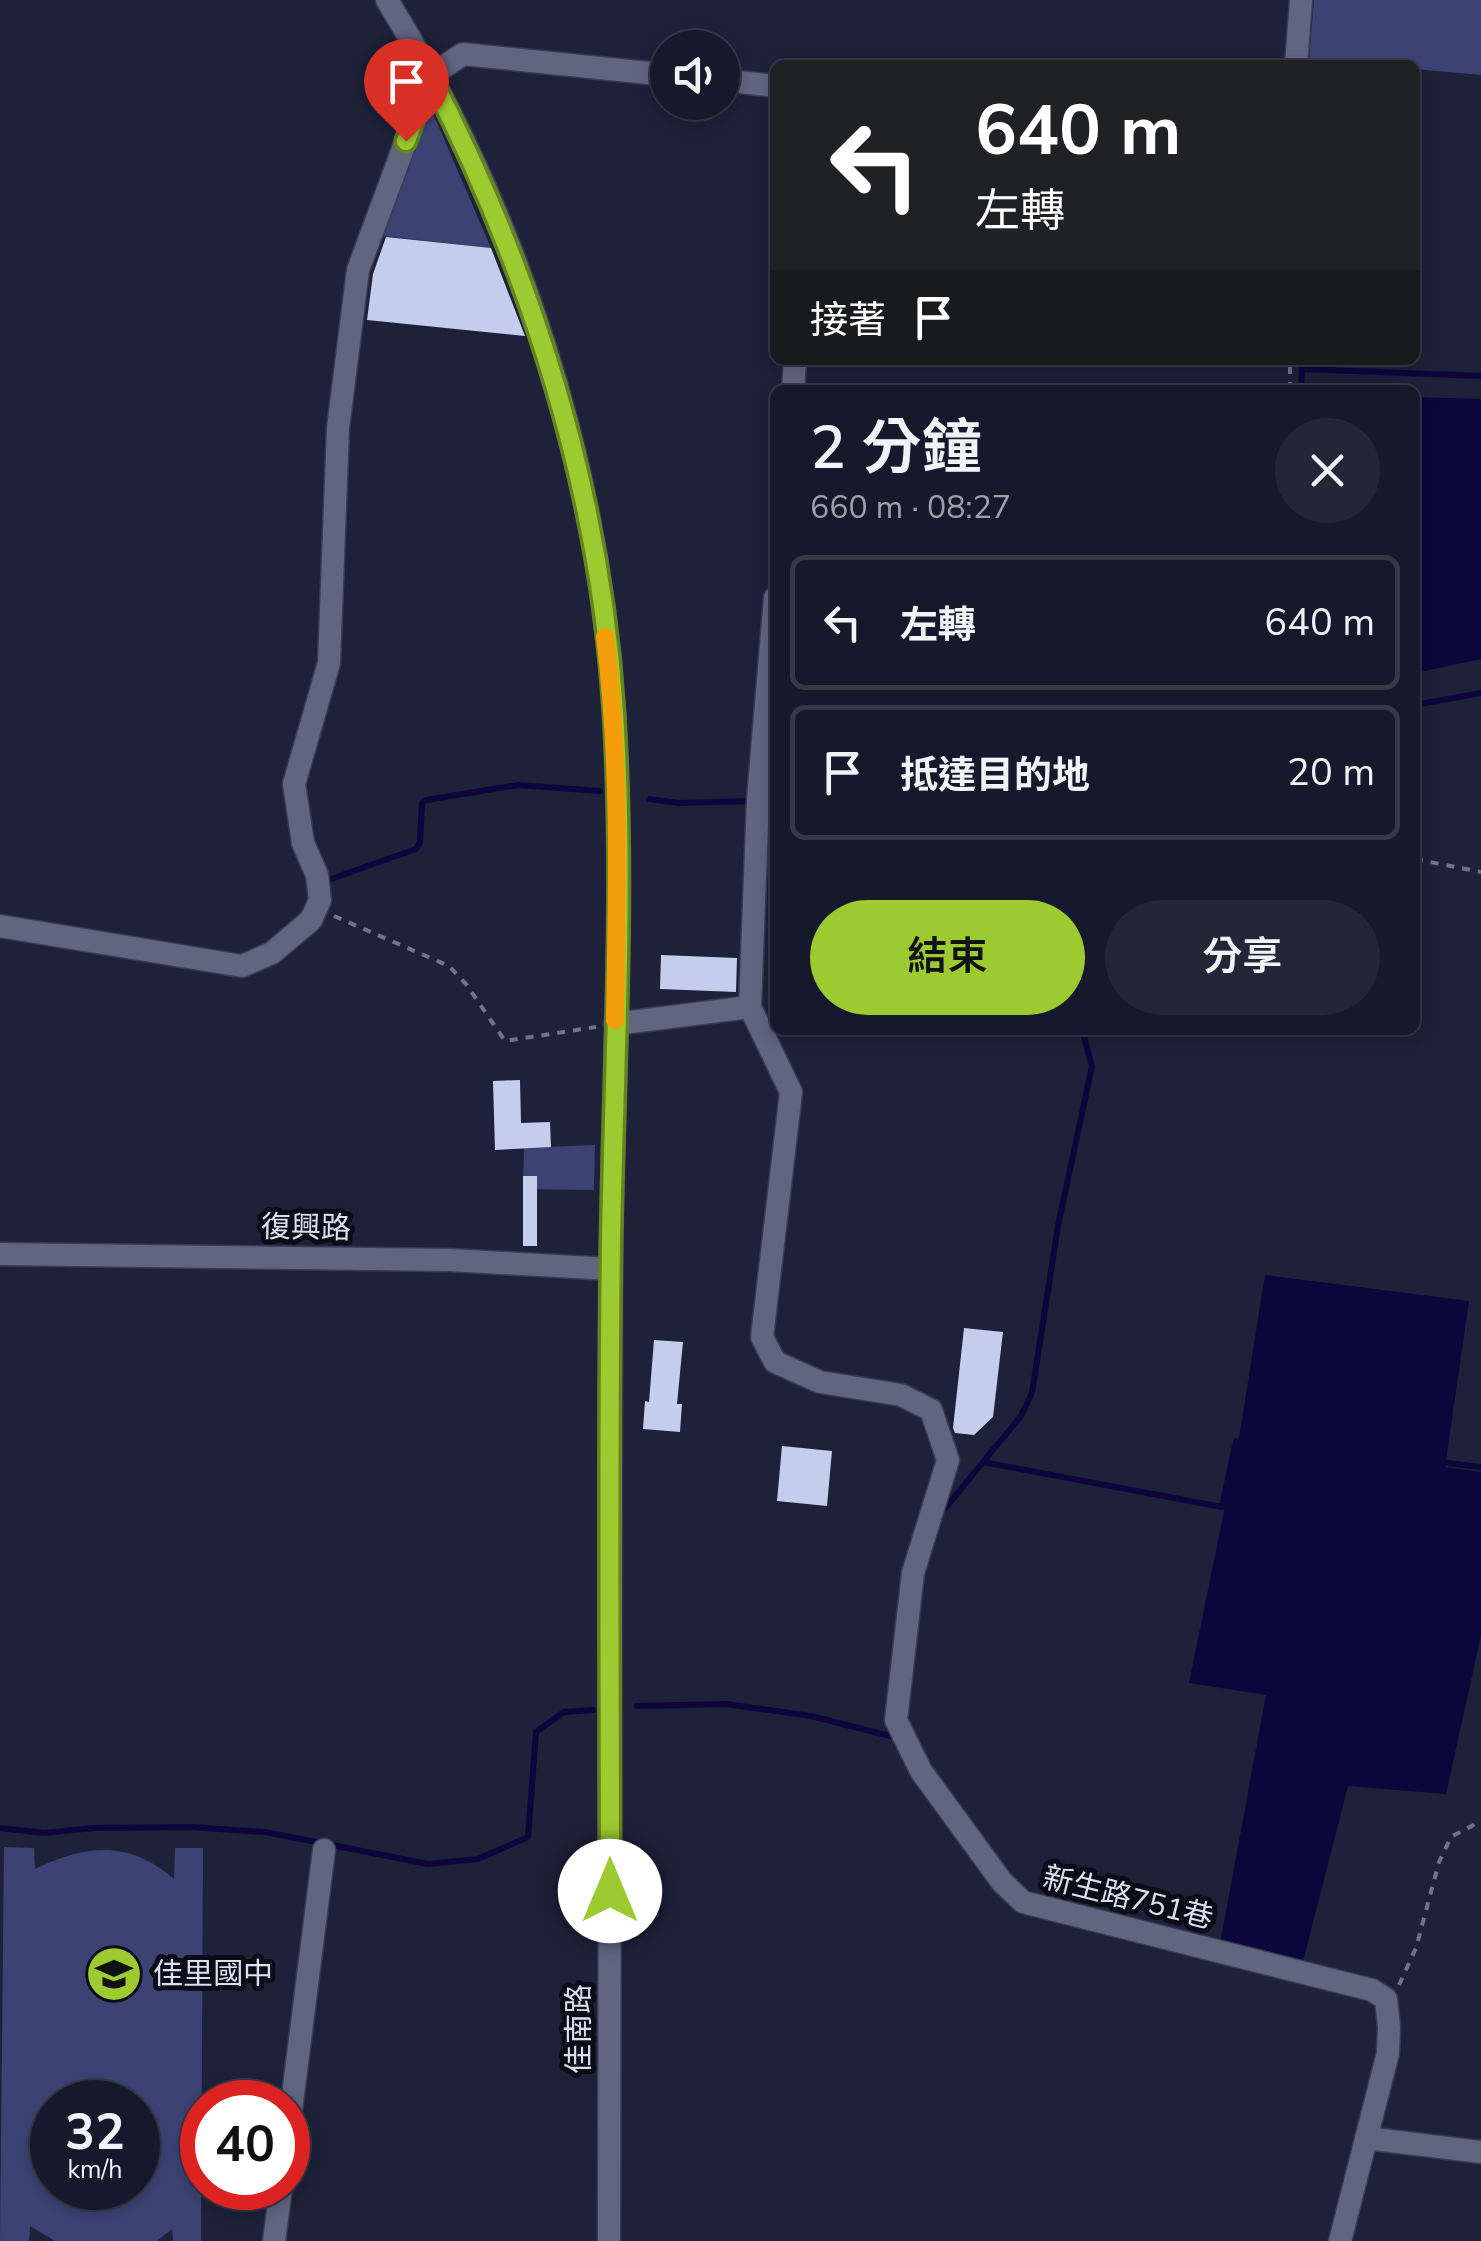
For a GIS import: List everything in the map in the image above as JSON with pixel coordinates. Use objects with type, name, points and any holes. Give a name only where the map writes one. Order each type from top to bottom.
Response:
[{"type":"street","name":"佳南路","points":[[387,0],[484,186],[519,273],[567,424],[589,526],[614,708],[618,807],[611,1269],[609,2241]]},
{"type":"street","points":[[1296,60],[1300,0]]},
{"type":"street","points":[[0,926],[242,966],[272,953],[311,920],[320,900],[316,874],[303,843],[294,784],[330,664],[338,428],[358,270],[430,76],[463,54],[650,73]]},
{"type":"street","points":[[740,82],[770,85]]},
{"type":"street","points":[[615,1024],[750,1007],[758,799],[770,657]]},
{"type":"street","name":"新生路751巷","points":[[750,1007],[791,1092],[762,1337],[775,1362],[820,1382],[900,1395],[931,1410],[948,1460],[913,1573],[896,1720],[921,1771],[1002,1882],[1023,1902],[1372,1990],[1386,1999]]},
{"type":"street","name":"復興路","points":[[0,1254],[449,1260],[611,1269]]},
{"type":"street","points":[[295,2080],[324,1850]]},
{"type":"street","points":[[1340,2241],[1388,2053],[1386,1999]]},
{"type":"street","points":[[1366,2138],[1481,2152]]},
{"type":"street","points":[[274,2241],[278,2210]]},
{"type":"path","points":[[1420,860],[1481,872]]},
{"type":"path","points":[[316,909],[449,966],[506,1041],[615,1024]]},
{"type":"path","points":[[1386,1999],[1400,1982],[1416,1948],[1439,1862],[1451,1837],[1481,1822]]},
{"type":"shaded area","points":[[1314,0],[1481,0],[1481,75],[1420,69],[1420,60],[1309,60]]},
{"type":"shaded area","points":[[432,111],[491,248],[383,236],[424,115]]},
{"type":"shaded area","points":[[1420,397],[1481,399],[1481,659],[1420,672]]},
{"type":"shaded area","points":[[595,1145],[594,1190],[523,1189],[524,1148]]},
{"type":"shaded area","points":[[1265,1275],[1469,1301],[1445,1467],[1481,1472],[1481,1635],[1446,1794],[1348,1786],[1302,1965],[1220,1944],[1266,1695],[1189,1683],[1239,1438]]},
{"type":"shaded area","name":"佳里國中","points":[[4,1847],[34,1848],[35,1869],[90,1851],[124,1852],[141,1857],[174,1879],[175,1848],[203,1848],[202,2080],[180,2080],[180,2210],[201,2210],[201,2241],[173,2241],[172,2229],[157,2241],[55,2241],[30,2226],[29,2241],[0,2241]]},
{"type":"building","points":[[386,237],[491,248],[525,336],[367,320],[373,274]]},
{"type":"building","points":[[661,955],[737,958],[736,992],[660,989]]},
{"type":"building","points":[[520,1080],[521,1123],[550,1122],[551,1147],[495,1150],[493,1081]]},
{"type":"building","points":[[523,1176],[537,1176],[537,1246],[523,1246]]},
{"type":"building","points":[[964,1328],[1003,1332],[993,1417],[974,1435],[955,1433],[953,1428]]},
{"type":"building","points":[[654,1340],[683,1342],[677,1404],[682,1404],[680,1432],[643,1429]]},
{"type":"building","points":[[782,1446],[832,1451],[827,1506],[777,1501]]},
{"type":"waterway","points":[[1301,385],[1302,369],[1481,376]]},
{"type":"waterway","points":[[1420,704],[1481,693]]},
{"type":"waterway","points":[[331,879],[416,849],[420,842],[422,803],[426,800],[518,785],[600,791]]},
{"type":"waterway","points":[[649,799],[678,803],[749,801]]},
{"type":"waterway","points":[[942,1512],[1021,1416],[1032,1393],[1058,1226],[1092,1066],[1083,1035]]},
{"type":"waterway","points":[[983,1462],[1222,1507],[1236,1441],[1244,1442]]},
{"type":"waterway","points":[[1440,1462],[1481,1467]]},
{"type":"waterway","points":[[637,1706],[726,1704],[811,1716],[894,1737]]},
{"type":"waterway","points":[[0,1828],[44,1833],[191,1827],[265,1832],[428,1864],[478,1859],[528,1837],[536,1732],[564,1712],[593,1710]]},
{"type":"slow traffic","points":[[605,637],[614,708],[618,807],[615,1020]]},
{"type":"place","name":"佳里國中","points":[[114,1974]]},
{"type":"route","points":[[406,141],[430,76],[484,186],[519,273],[567,424],[589,526],[614,708],[618,807],[611,1269],[610,1891]]}]
